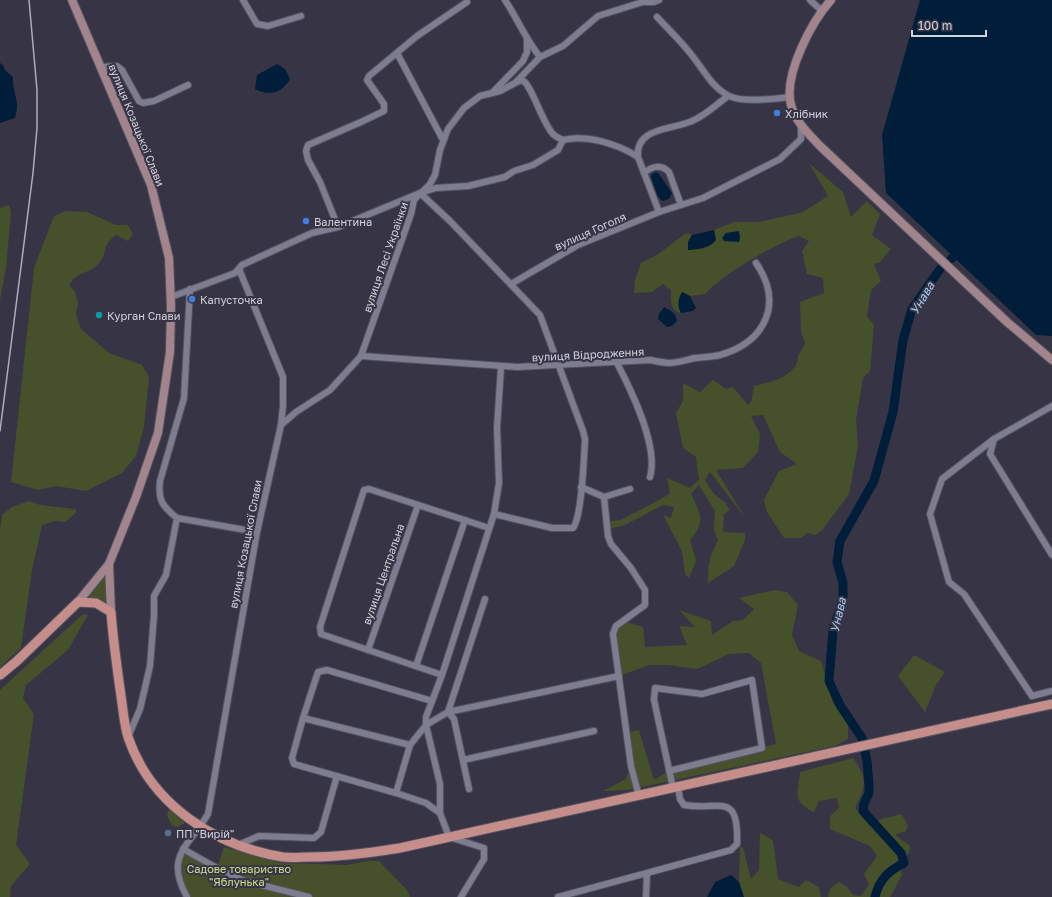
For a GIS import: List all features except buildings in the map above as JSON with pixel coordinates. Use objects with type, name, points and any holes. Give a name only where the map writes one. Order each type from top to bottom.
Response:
[{"type":"main road","name":"вулиця Козацької Слави","points":[[72,0],[102,67],[151,185],[169,258],[171,296],[170,352],[158,433],[136,497],[109,564]]},
{"type":"main road","points":[[831,0],[822,10],[797,60],[792,77],[790,97],[795,116],[819,145],[1030,342],[1052,360]]},
{"type":"main road","points":[[0,675],[17,661],[78,602],[109,564]]},
{"type":"main road","points":[[109,564],[114,650],[128,737],[138,758],[154,783],[182,814],[200,828],[218,838],[238,845],[283,857],[345,857],[400,848],[1052,704]]},
{"type":"main road","points":[[78,602],[96,603],[111,612]]},
{"type":"street","points":[[243,0],[257,24],[268,26],[301,16]]},
{"type":"street","points":[[505,0],[540,57]]},
{"type":"street","name":"вулиця Лесі Українки","points":[[281,425],[296,412],[330,390],[361,356],[411,214],[414,200],[430,184],[435,175],[443,140],[448,129],[464,108],[480,96],[492,93],[515,83],[540,57],[563,46],[598,16],[643,2],[654,2],[659,0]]},
{"type":"street","points":[[810,0],[822,10]]},
{"type":"street","points":[[338,227],[306,151],[308,145],[361,122],[384,110],[384,104],[367,80],[417,36],[467,2]]},
{"type":"street","points":[[657,17],[694,58],[704,74],[728,96],[738,99],[790,97]]},
{"type":"street","points":[[492,93],[523,61],[527,52],[527,38]]},
{"type":"street","points":[[397,53],[443,140]]},
{"type":"street","points":[[102,67],[118,66],[122,70],[139,101],[143,104],[154,101],[188,85]]},
{"type":"street","points":[[515,83],[522,80],[527,83],[538,108],[553,135],[563,140],[574,137],[592,140],[630,152],[638,157]]},
{"type":"street","points":[[659,212],[638,157],[637,149],[640,142],[646,136],[655,131],[693,121],[728,96]]},
{"type":"street","name":"вулиця Гоголя","points":[[511,284],[578,245],[659,212],[703,198],[780,160],[801,139],[801,124]]},
{"type":"street","points":[[171,296],[235,273],[242,265],[312,233],[338,227],[420,193],[436,188],[468,186],[505,177],[514,171],[533,165],[558,150],[563,140]]},
{"type":"street","points":[[644,173],[649,168],[655,167],[666,169],[669,172],[681,205]]},
{"type":"street","points":[[420,193],[540,315],[582,425],[585,439],[581,486],[576,522],[573,528],[552,528],[494,514]]},
{"type":"street","name":"вулиця Відродження","points":[[361,356],[501,367],[533,367],[558,364],[617,363],[650,360],[669,364],[720,355],[750,340],[762,329],[768,308],[768,288],[765,276],[756,263]]},
{"type":"street","name":"вулиця Козацької Слави","points":[[182,849],[200,828],[208,814],[257,532],[281,425],[283,406],[283,376],[239,269]]},
{"type":"street","points":[[190,289],[184,398],[160,481],[158,493],[164,508],[177,518],[257,532]]},
{"type":"street","points":[[617,363],[650,441],[653,461],[650,477]]},
{"type":"street","points":[[461,897],[484,859],[484,848],[449,838],[440,813],[440,784],[426,725],[426,717],[442,675],[494,514],[499,483],[497,428],[501,367]]},
{"type":"street","points":[[283,406],[296,412]]},
{"type":"street","points":[[1031,709],[1032,696],[964,594],[950,582],[930,514],[942,478],[994,439],[1052,406]]},
{"type":"street","points":[[994,439],[990,454],[1052,555]]},
{"type":"street","points":[[581,486],[604,497],[630,489]]},
{"type":"street","points":[[442,675],[321,634],[320,627],[364,490],[369,489],[465,520],[489,526]]},
{"type":"street","points":[[604,497],[608,536],[611,544],[631,568],[645,590],[645,605],[616,626],[613,634],[631,766],[639,796]]},
{"type":"street","name":"вулиця Центральна","points":[[368,650],[418,504]]},
{"type":"street","points":[[128,737],[140,709],[150,666],[154,596],[166,575],[177,518]]},
{"type":"street","points":[[416,666],[465,520]]},
{"type":"street","points":[[448,712],[485,599]]},
{"type":"street","points":[[432,701],[327,670],[318,672],[292,758],[294,764],[426,803],[440,813]]},
{"type":"street","points":[[396,793],[410,745],[426,725],[448,712],[619,676]]},
{"type":"street","points":[[558,897],[731,850],[737,844],[738,828],[731,810],[723,805],[695,807],[684,804],[675,788],[669,771],[654,700],[655,688],[702,694],[752,680],[762,748],[669,771]]},
{"type":"street","points":[[1032,696],[1052,691]]},
{"type":"street","points":[[448,712],[454,719],[469,789]]},
{"type":"street","points":[[303,718],[410,745]]},
{"type":"street","points":[[462,760],[594,731]]},
{"type":"street","points":[[238,845],[259,836],[314,838],[321,832],[337,776]]},
{"type":"street","points":[[187,897],[179,882],[178,861],[182,849],[242,880],[309,897]]},
{"type":"street","points":[[646,897],[647,873]]},
{"type":"green space","points":[[809,163],[843,192],[851,217],[867,201],[880,214],[872,235],[891,249],[880,262],[874,264],[881,281],[871,290],[867,316],[874,325],[870,371],[863,378],[856,420],[858,446],[849,494],[823,529],[816,535],[807,533],[801,538],[784,538],[767,512],[764,500],[779,471],[797,464],[780,452],[763,415],[751,416],[760,434],[758,452],[743,468],[716,470],[746,519],[710,472],[705,480],[714,494],[725,502],[730,510],[724,514],[723,532],[745,533],[745,540],[734,566],[708,583],[710,561],[718,541],[714,530],[715,511],[699,485],[691,494],[699,513],[700,523],[695,534],[690,540],[696,561],[689,578],[685,574],[682,551],[663,515],[671,518],[674,507],[663,505],[625,525],[608,529],[607,522],[621,520],[670,494],[667,478],[690,488],[699,480],[696,457],[683,448],[676,413],[683,401],[683,383],[700,392],[713,380],[726,389],[733,387],[748,405],[751,402],[754,386],[771,382],[782,377],[796,365],[798,356],[805,342],[801,332],[800,302],[824,293],[823,278],[807,274],[802,251],[809,241],[799,236],[776,246],[736,269],[713,286],[705,294],[690,296],[682,292],[678,303],[681,313],[674,310],[671,301],[671,290],[663,284],[652,292],[634,293],[635,280],[641,263],[657,255],[686,233],[692,235],[688,242],[716,240],[714,230],[734,222],[760,222],[803,212],[828,196]]},
{"type":"green space","points":[[9,205],[11,212],[6,268],[0,300],[0,208]]},
{"type":"green space","points":[[66,211],[87,212],[116,225],[128,225],[133,234],[128,241],[116,235],[108,242],[102,260],[95,267],[72,280],[69,285],[75,292],[78,303],[76,315],[81,329],[109,353],[142,365],[149,377],[144,427],[136,456],[122,473],[86,491],[56,486],[38,490],[11,482],[34,268],[54,216]]},
{"type":"green space","points":[[29,501],[40,505],[75,509],[77,512],[65,522],[55,521],[42,525],[32,570],[21,648],[0,667],[0,530],[2,515],[12,507]]},
{"type":"green space","points":[[105,573],[109,605],[98,598],[88,597]]},
{"type":"green space","points":[[774,590],[787,592],[798,605],[792,635],[799,651],[821,661],[833,703],[848,725],[848,739],[835,746],[628,790],[603,791],[626,779],[631,766],[626,733],[639,730],[654,780],[669,771],[776,744],[761,663],[749,653],[729,654],[697,669],[667,665],[649,665],[619,676],[613,634],[623,621],[643,627],[645,647],[687,645],[679,626],[695,627],[679,610],[711,621],[712,635],[733,621],[743,620],[754,609],[739,598]]},
{"type":"green space","points":[[83,614],[88,615],[68,650],[26,685],[23,698],[34,714],[16,845],[30,864],[11,886],[10,897],[0,897],[0,690]]},
{"type":"green space","points":[[914,655],[945,672],[936,685],[925,712],[898,676]]},
{"type":"green space","points":[[853,758],[858,765],[864,783],[855,808],[870,826],[882,819],[901,814],[908,825],[906,831],[895,835],[910,846],[909,853],[899,859],[902,875],[890,897],[828,897],[830,889],[839,882],[847,887],[853,895],[861,896],[869,885],[864,874],[877,856],[870,846],[830,829],[830,816],[839,808],[837,798],[819,801],[814,812],[802,804],[799,800],[797,791],[800,772]]},
{"type":"green space","points":[[169,809],[184,822],[184,824],[177,827],[172,825],[167,816]]},
{"type":"green space","points":[[760,833],[773,840],[778,879],[799,887],[806,880],[819,887],[821,897],[744,897],[739,882],[740,846],[743,848],[751,879],[759,870]]},
{"type":"green space","name":"Садове товариство \"Яблунька\"","points":[[224,847],[282,863],[347,865],[367,861],[379,861],[407,890],[410,897],[188,897],[179,882],[183,849],[217,868]]},
{"type":"water","points":[[920,0],[1052,0],[1052,336],[1036,335],[886,193],[882,135]]},
{"type":"water","points":[[0,63],[13,77],[17,101],[17,112],[15,118],[0,123]]},
{"type":"water","points":[[277,64],[285,69],[290,79],[287,84],[283,88],[270,93],[265,93],[255,89],[257,75]]},
{"type":"water","points":[[656,172],[672,193],[669,199],[663,201],[658,197],[651,177],[652,174]]},
{"type":"water","points":[[714,230],[716,240],[713,243],[704,248],[688,250],[688,242],[692,235]]},
{"type":"water","points":[[739,231],[739,242],[724,241],[722,238],[726,233]]},
{"type":"water","points":[[682,292],[690,296],[696,308],[693,311],[681,313],[678,302]]},
{"type":"water","points":[[664,307],[673,312],[676,316],[677,321],[672,326],[667,327],[658,319],[659,314]]},
{"type":"water","points":[[731,875],[739,882],[744,897],[707,897],[715,882]]},
{"type":"waterway","name":"Унава","points":[[951,259],[962,249]]},
{"type":"waterway","name":"Унава","points":[[875,897],[879,886],[885,877],[893,869],[904,863],[901,853],[863,811],[864,804],[869,793],[869,785],[867,761],[862,738],[840,705],[829,681],[833,630],[843,600],[843,583],[837,562],[840,541],[874,481],[893,412],[903,340],[912,309],[940,269]]},
{"type":"railway","points":[[0,431],[33,173],[37,128],[37,90],[29,0]]},
{"type":"place","name":"Хлібник","points":[[777,113]]},
{"type":"place","name":"Валентина","points":[[306,221]]},
{"type":"place","name":"Капусточка","points":[[192,299]]},
{"type":"place","name":"Курган Слави","points":[[99,315]]},
{"type":"place","name":"ПП \"Вирій\"","points":[[168,833]]}]
